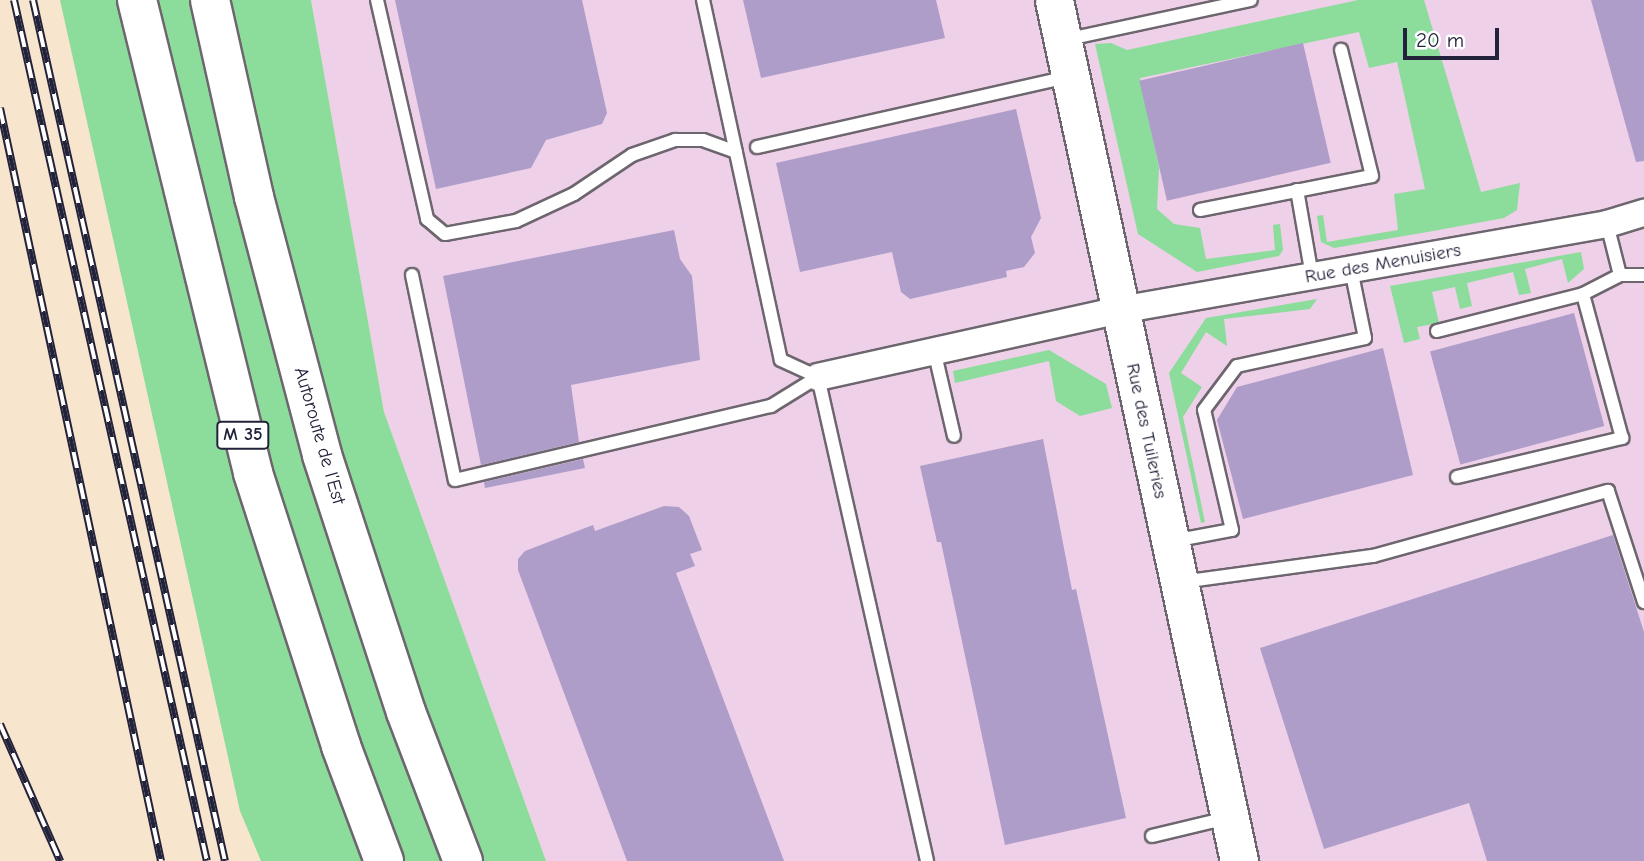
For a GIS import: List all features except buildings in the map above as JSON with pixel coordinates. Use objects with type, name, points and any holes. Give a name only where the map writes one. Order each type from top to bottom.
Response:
[{"type":"highway","name":"M 35","points":[[137,0],[253,472],[341,747],[384,861]]},
{"type":"highway","name":"Autoroute de l’Est","points":[[210,0],[254,197],[322,455],[406,712],[463,861]]},
{"type":"street","name":"Rue des Tuileries","points":[[1054,0],[1238,861]]},
{"type":"street","name":"Rue des Menuisiers","points":[[818,377],[1120,310],[1607,224],[1644,213]]},
{"type":"lane","points":[[377,0],[427,219],[444,234],[516,221],[573,194],[632,155],[675,140],[703,139],[736,152]]},
{"type":"lane","points":[[703,0],[781,360],[818,377]]},
{"type":"lane","points":[[1063,41],[1251,0]]},
{"type":"lane","points":[[1200,210],[1372,176],[1341,50]]},
{"type":"lane","points":[[757,147],[1070,76]]},
{"type":"lane","points":[[1297,190],[1312,276]]},
{"type":"lane","points":[[1607,224],[1620,275]]},
{"type":"lane","points":[[1170,541],[1233,530],[1205,410],[1237,366],[1365,338],[1351,270]]},
{"type":"lane","points":[[412,275],[455,480],[771,406],[818,377]]},
{"type":"lane","points":[[1437,331],[1583,294],[1620,275],[1644,275]]},
{"type":"lane","points":[[1457,477],[1622,438],[1583,294]]},
{"type":"lane","points":[[934,350],[954,436]]},
{"type":"lane","points":[[818,377],[926,861]]},
{"type":"lane","points":[[1179,583],[1373,556],[1608,491],[1644,602]]},
{"type":"lane","points":[[1152,836],[1229,817]]},
{"type":"shaded area","points":[[311,0],[1644,0],[1644,861],[546,861],[384,412]]},
{"type":"green space","points":[[60,0],[311,0],[384,412],[546,861],[261,861],[240,811]]},
{"type":"green space","points":[[1358,0],[1424,0],[1481,192],[1520,183],[1517,210],[1504,218],[1334,248],[1321,242],[1317,216],[1323,215],[1327,242],[1398,230],[1394,194],[1425,189],[1397,62],[1369,68],[1359,32],[1140,78],[1159,168],[1157,209],[1174,224],[1200,228],[1206,259],[1275,250],[1273,225],[1280,224],[1283,250],[1279,256],[1197,272],[1138,234],[1095,44],[1111,43],[1127,50]]},
{"type":"green space","points":[[1581,252],[1584,269],[1568,283],[1562,259],[1525,269],[1531,293],[1519,295],[1513,272],[1467,283],[1472,306],[1460,309],[1455,287],[1432,292],[1439,323],[1417,327],[1420,339],[1404,343],[1390,286]]},
{"type":"green space","points":[[1317,299],[1310,309],[1224,319],[1227,346],[1206,332],[1181,373],[1202,387],[1183,417],[1205,522],[1201,523],[1169,373],[1206,318]]},
{"type":"green space","points":[[1049,350],[1106,384],[1112,408],[1080,416],[1056,401],[1049,361],[955,383],[953,371]]},
{"type":"railway","points":[[14,0],[207,861]]},
{"type":"railway","points":[[33,0],[225,861]]},
{"type":"railway","points":[[0,108],[161,861]]},
{"type":"railway","points":[[0,724],[60,861]]}]
